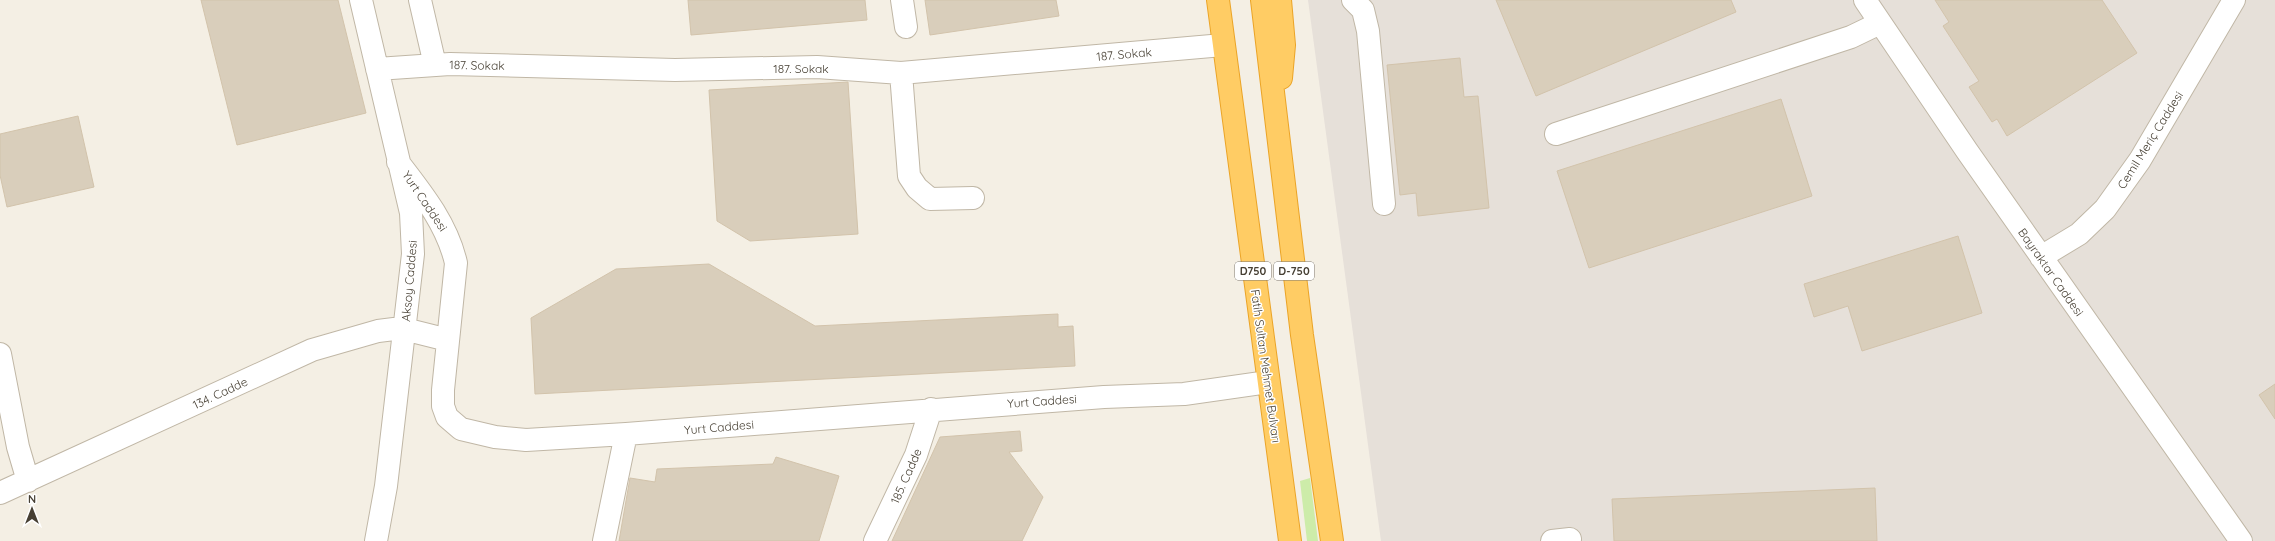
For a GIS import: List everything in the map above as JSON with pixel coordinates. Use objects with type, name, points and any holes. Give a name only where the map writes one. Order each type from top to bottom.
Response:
[{"type":"highway","name":"Fatih Sultan Mehmet Bulvarı","points":[[1218,0],[1290,541]]},
{"type":"highway","name":"D-750","points":[[1262,0],[1302,334],[1332,541]]},
{"type":"highway","points":[[1277,123],[1284,45],[1280,0]]},
{"type":"street","name":"Aksoy Caddesi","points":[[361,0],[411,213],[413,233],[413,254],[386,486],[376,541]]},
{"type":"street","points":[[420,0],[435,65]]},
{"type":"street","points":[[902,0],[906,27]]},
{"type":"street","points":[[1353,0],[1363,10],[1368,31],[1384,204]]},
{"type":"street","name":"Bayraktar Caddesi","points":[[1865,0],[2041,257],[2242,541]]},
{"type":"street","name":"Cemil Meriç Caddesi","points":[[2041,257],[2079,234],[2105,209],[2140,160],[2234,0]]},
{"type":"street","points":[[1556,134],[1851,37],[1880,23]]},
{"type":"street","name":"187. Sokak","points":[[377,69],[435,65],[675,70],[817,67],[901,73],[1223,45]]},
{"type":"street","points":[[901,73],[909,176],[917,188],[930,199],[973,198]]},
{"type":"street","name":"Yurt Caddesi","points":[[398,162],[446,230],[452,246],[456,263],[443,390],[443,406],[447,417],[462,429],[496,437],[526,440],[626,434],[931,409],[1104,397],[1184,394],[1268,382]]},
{"type":"street","name":"134. Cadde","points":[[0,493],[312,350],[378,331],[404,329],[448,340]]},
{"type":"street","points":[[0,354],[16,440],[28,480]]},
{"type":"street","name":"185. Cadde","points":[[875,541],[916,455],[931,409]]},
{"type":"street","points":[[604,541],[626,434]]},
{"type":"shaded area","points":[[1308,0],[2275,0],[2275,541],[1381,541]]},
{"type":"green space","points":[[1310,478],[1318,541],[1307,541],[1300,481]]},
{"type":"building","points":[[201,0],[338,0],[366,113],[237,145]]},
{"type":"building","points":[[688,0],[865,0],[867,20],[691,35]]},
{"type":"building","points":[[925,0],[1056,0],[1059,16],[930,35]]},
{"type":"building","points":[[1496,0],[1731,0],[1736,12],[1536,96]]},
{"type":"building","points":[[1935,0],[2102,0],[2137,53],[2007,136],[1997,119],[1992,122],[1969,87],[1979,81],[1943,26],[1949,22]]},
{"type":"building","points":[[1460,58],[1464,97],[1478,96],[1489,208],[1418,216],[1416,193],[1400,195],[1387,65]]},
{"type":"building","points":[[848,82],[858,234],[750,241],[717,221],[709,90]]},
{"type":"building","points":[[1781,99],[1812,196],[1589,268],[1557,171]]},
{"type":"building","points":[[78,116],[94,187],[7,207],[0,175],[0,134]]},
{"type":"building","points":[[1958,236],[1982,313],[1862,351],[1848,306],[1814,317],[1804,284]]},
{"type":"building","points":[[709,264],[815,326],[1058,314],[1058,327],[1073,326],[1075,366],[535,394],[531,318],[616,269]]},
{"type":"building","points":[[2275,384],[2275,419],[2259,395]]},
{"type":"building","points":[[1020,431],[1022,451],[1009,452],[1043,497],[1022,541],[892,541],[940,437]]},
{"type":"building","points":[[776,457],[839,476],[819,541],[619,541],[630,478],[655,482],[657,469],[773,464]]},
{"type":"building","points":[[1875,488],[1877,541],[1614,541],[1612,499]]}]
